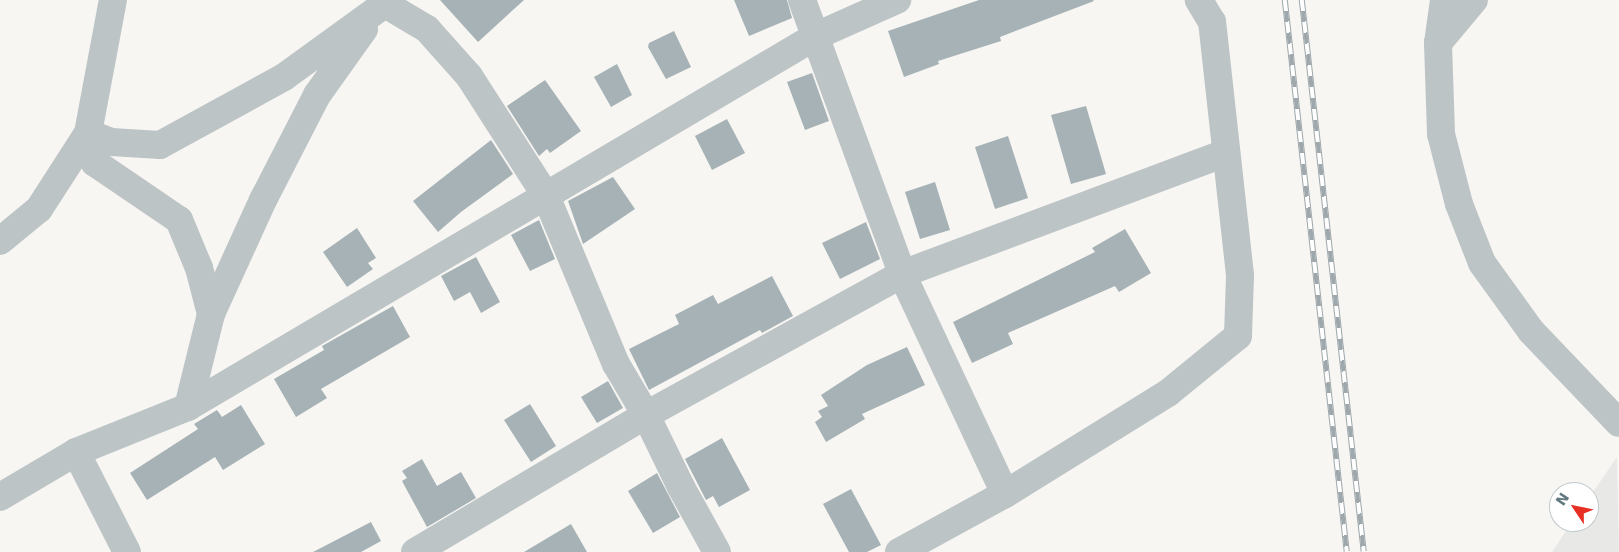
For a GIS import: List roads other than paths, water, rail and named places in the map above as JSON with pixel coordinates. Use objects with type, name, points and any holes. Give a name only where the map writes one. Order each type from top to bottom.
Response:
[{"type":"street","points":[[0,241],[39,209],[88,133],[113,0]]},
{"type":"street","points":[[802,0],[902,274],[1005,494]]},
{"type":"street","points":[[0,497],[76,452],[188,407],[816,36],[897,0]]},
{"type":"street","points":[[899,552],[1005,494],[1168,392],[1238,336],[1240,275],[1212,22],[1199,0]]},
{"type":"street","points":[[1444,0],[1438,43],[1441,134],[1458,204],[1482,263],[1531,331],[1619,423]]},
{"type":"street","points":[[1438,43],[1474,0]]},
{"type":"street","points":[[88,133],[111,142],[160,145],[284,77],[388,2]]},
{"type":"street","points":[[388,2],[426,29],[469,76],[546,196],[613,356],[717,552]]},
{"type":"street","points":[[188,407],[211,314],[263,200],[317,95],[370,21],[388,2]]},
{"type":"street","points":[[88,133],[95,163],[179,220],[199,268],[211,314]]},
{"type":"street","points":[[415,552],[646,415],[902,274],[1226,153]]},
{"type":"street","points":[[76,452],[127,552]]},
{"type":"railway","points":[[1285,0],[1347,552]]},
{"type":"railway","points":[[1302,0],[1364,552]]}]
